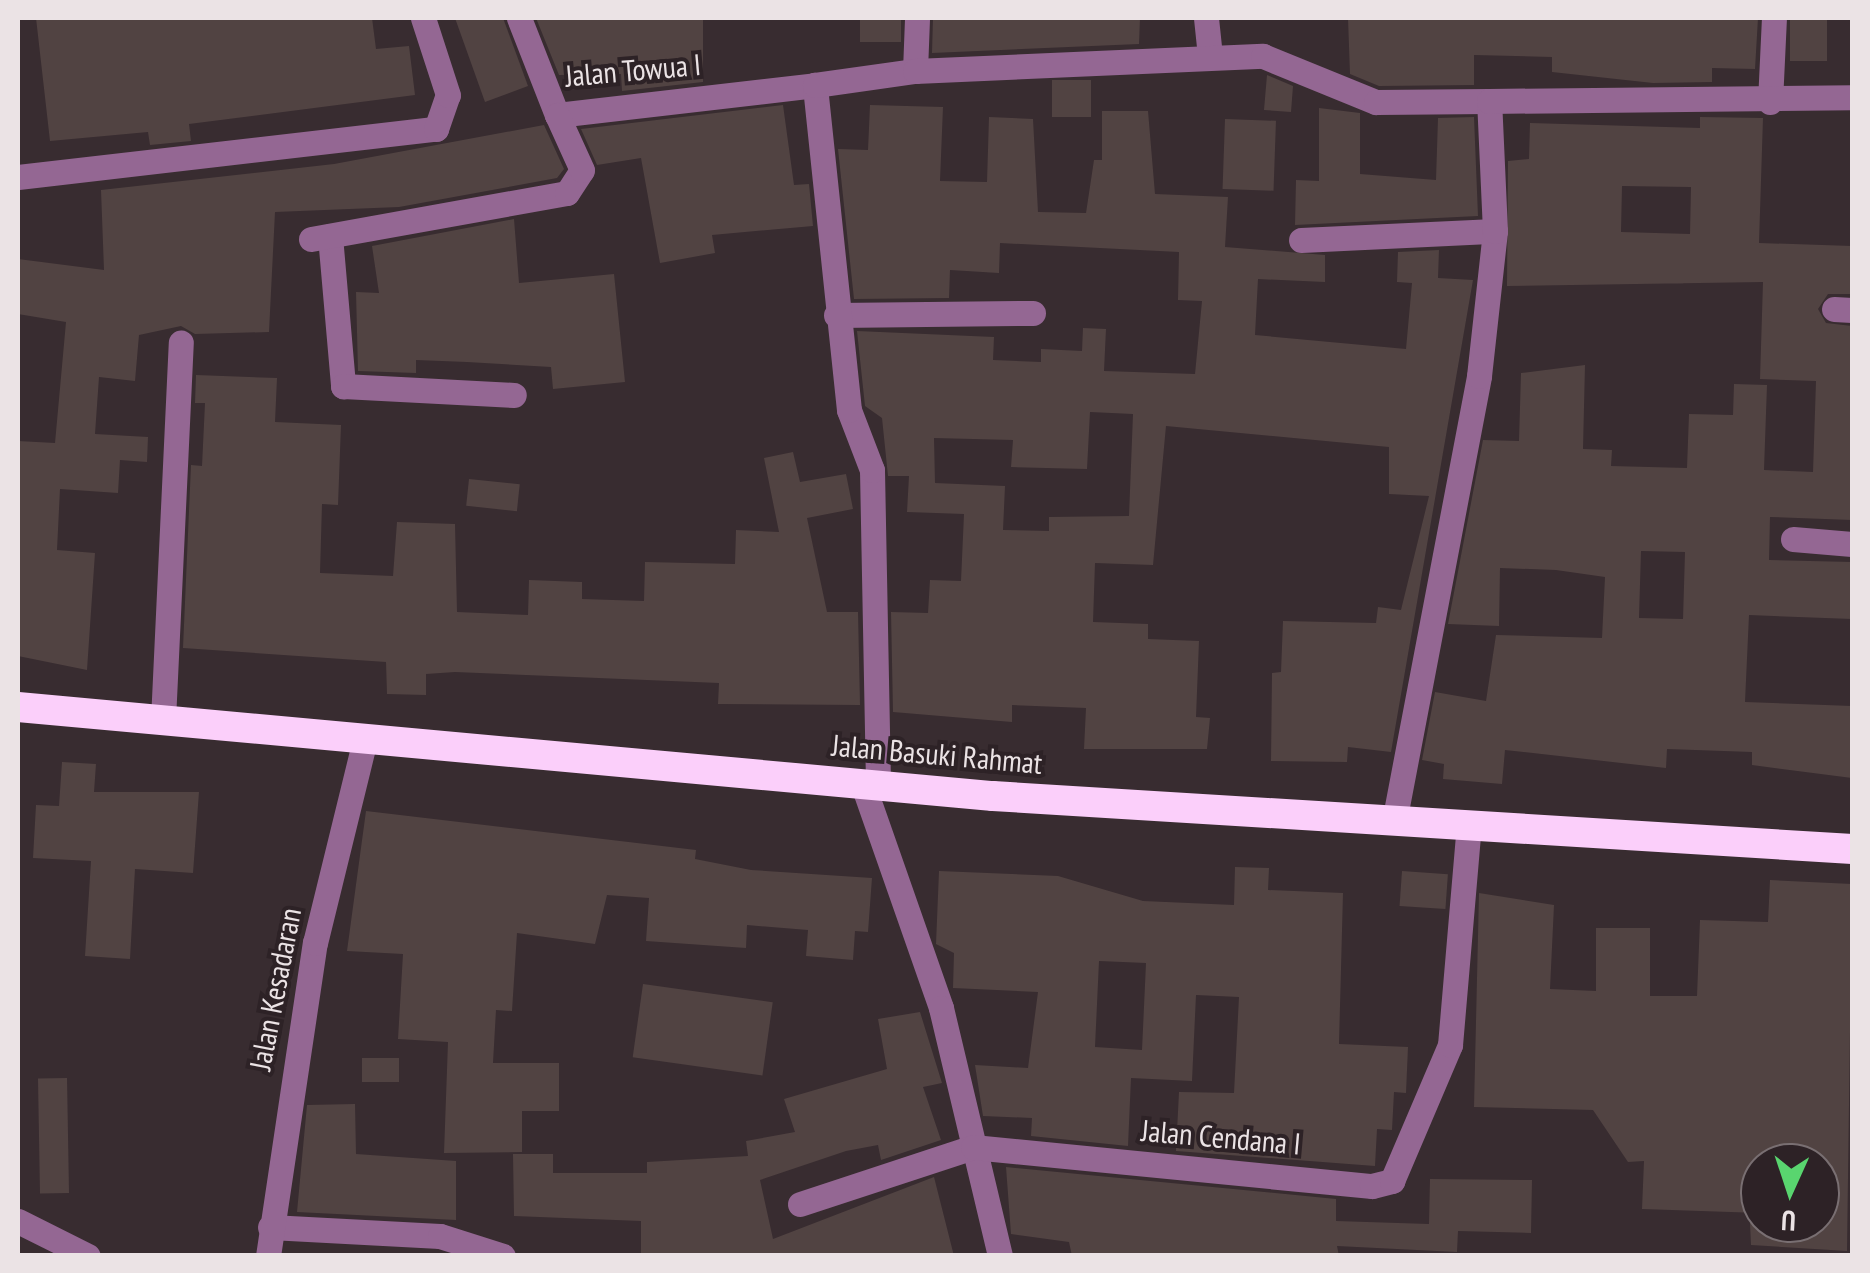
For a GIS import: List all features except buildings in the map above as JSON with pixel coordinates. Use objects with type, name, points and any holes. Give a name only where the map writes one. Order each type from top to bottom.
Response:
[{"type":"highway","name":"Jalan Basuki Rahmat","points":[[18,708],[870,783],[1394,822],[1852,849]]},
{"type":"street","points":[[18,177],[436,129],[448,95],[424,18]]},
{"type":"street","name":"Jalan Towua I","points":[[519,18],[556,115],[915,71],[1210,56],[1288,60],[1376,102],[1770,102],[1852,97]]},
{"type":"street","points":[[915,71],[917,18]]},
{"type":"street","points":[[1206,18],[1210,56]]},
{"type":"street","points":[[1770,102],[1774,18]]},
{"type":"street","points":[[815,85],[836,315],[849,410],[872,470],[870,783],[941,1008],[1000,1256]]},
{"type":"street","points":[[1394,822],[1468,453],[1495,231],[1489,101]]},
{"type":"street","points":[[514,394],[343,386],[320,237],[568,194],[582,170],[556,115]]},
{"type":"street","points":[[1301,240],[1495,231]]},
{"type":"street","points":[[836,315],[1033,314]]},
{"type":"street","points":[[163,720],[181,342]]},
{"type":"street","points":[[1793,540],[1852,544]]},
{"type":"street","name":"Jalan Kesadaran","points":[[268,1256],[315,944],[365,739]]},
{"type":"street","name":"Jalan Cendana I","points":[[974,1147],[1372,1186],[1406,1166],[1456,1015],[1469,825]]},
{"type":"street","points":[[800,1204],[974,1147]]},
{"type":"street","points":[[18,1220],[88,1256]]},
{"type":"street","points":[[270,1227],[440,1236],[502,1256]]}]
